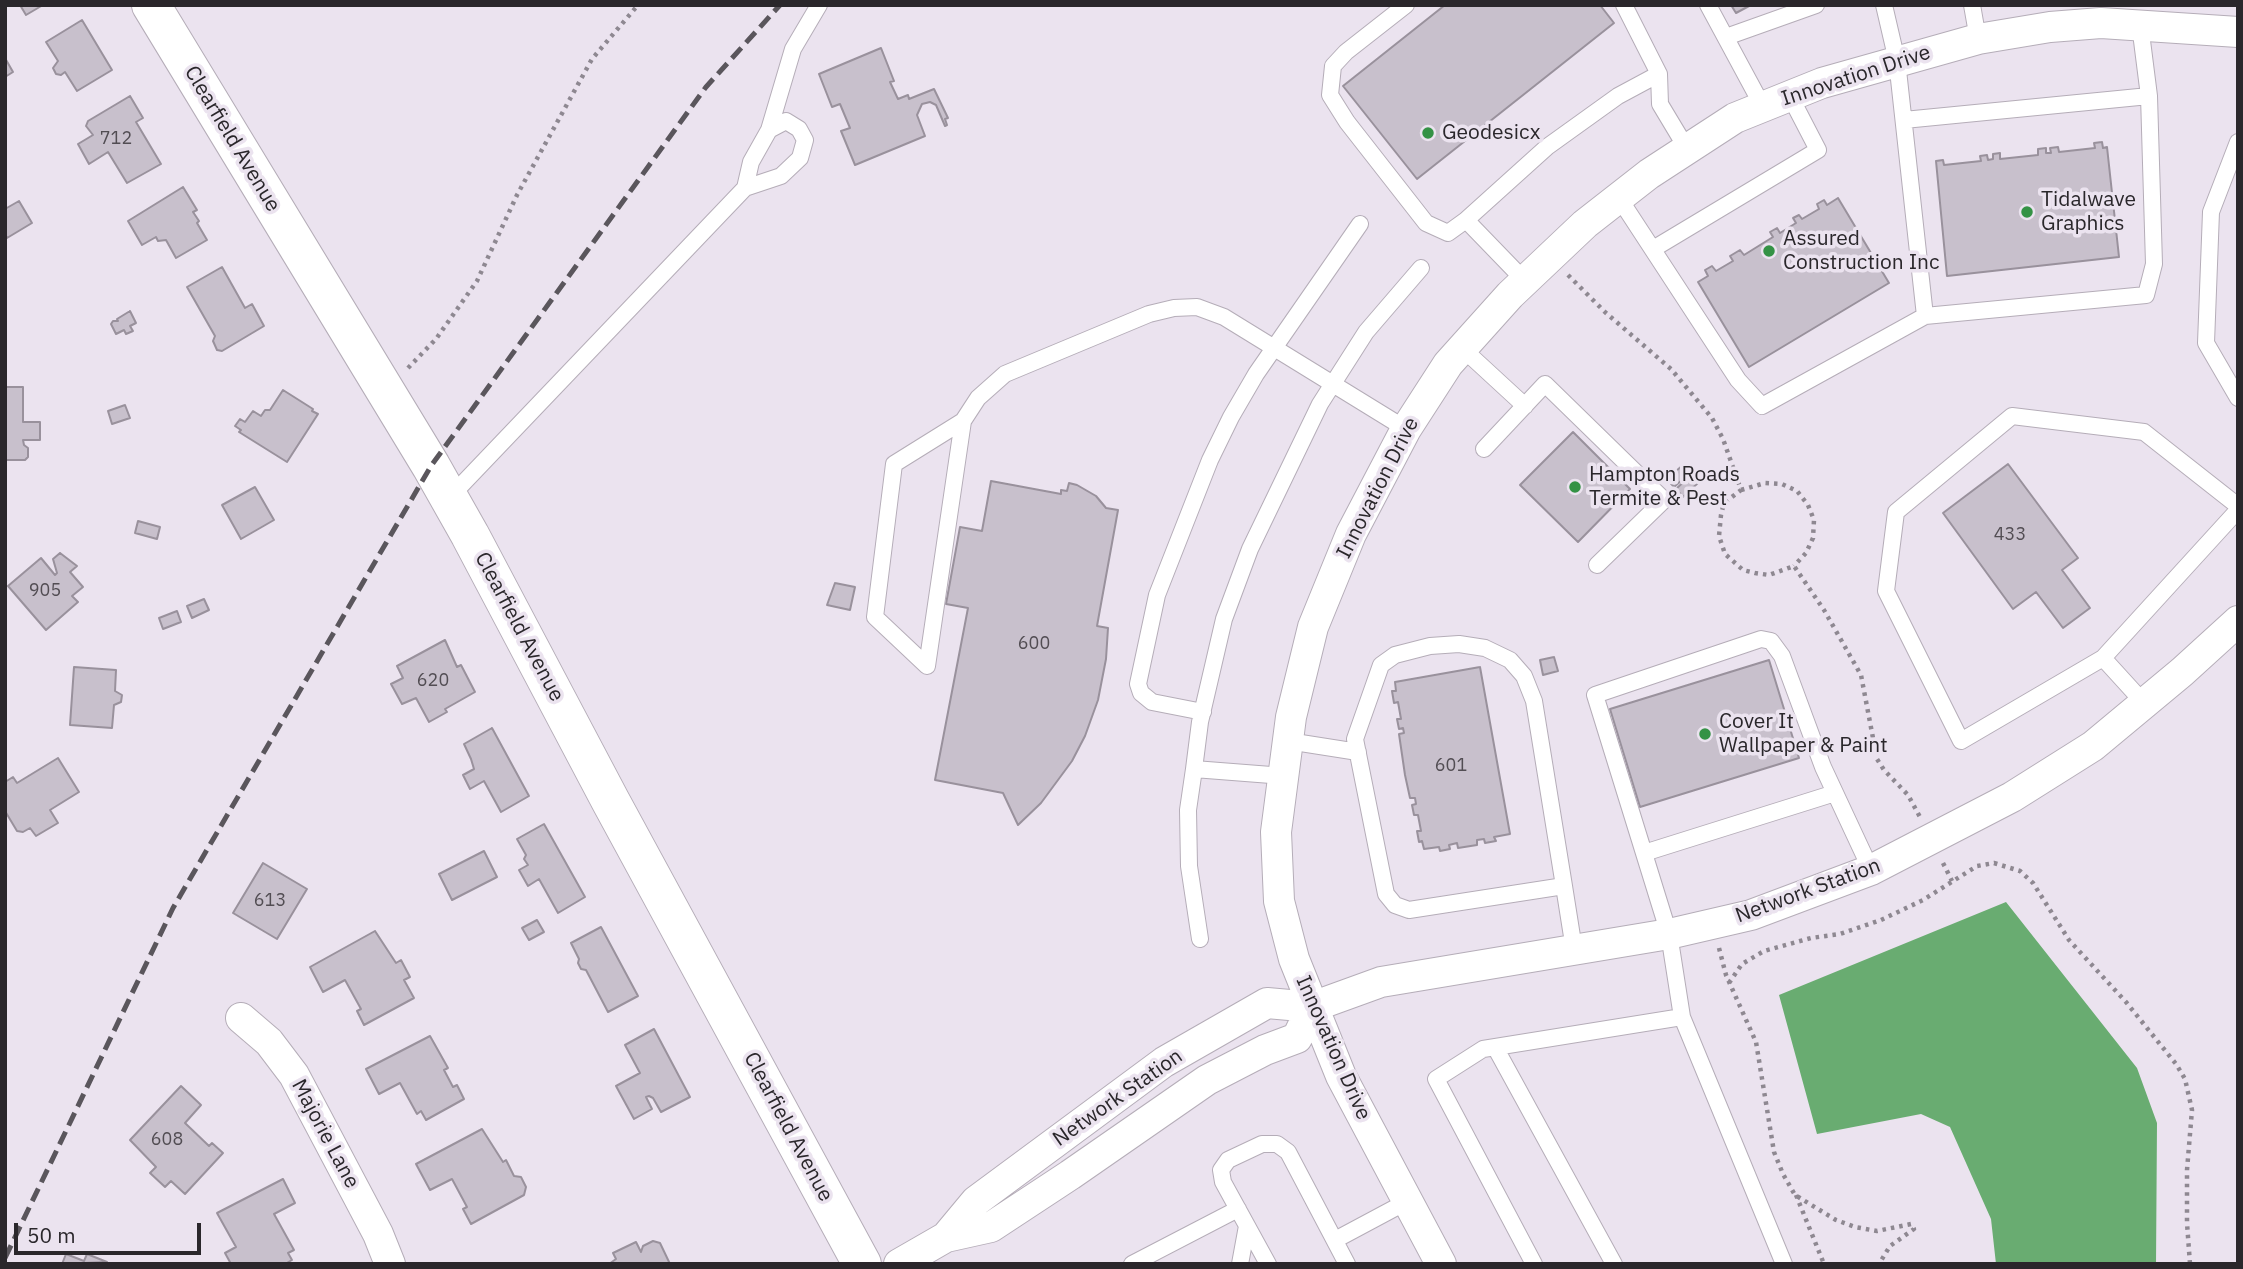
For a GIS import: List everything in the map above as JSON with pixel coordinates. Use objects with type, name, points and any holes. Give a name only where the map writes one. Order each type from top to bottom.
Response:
[{"type":"street","name":"Clearfield Avenue","points":[[151,5],[449,498],[862,1264]]},
{"type":"street","name":"Innovation Drive","points":[[1441,1264],[1341,1076],[1312,1007],[1294,959],[1279,901],[1276,832],[1291,717],[1313,627],[1351,534],[1406,429],[1448,364],[1525,281],[1585,224],[1649,174],[1735,118],[1822,83],[1978,39],[2050,27],[2101,23],[2238,32]]},
{"type":"street","name":"Network Station","points":[[946,1237],[976,1201],[1164,1062],[1267,1003],[1312,1007],[1381,982],[1669,934],[1762,911],[1871,870],[2012,797],[2093,746],[2238,621]]},
{"type":"street","name":"Network Station","points":[[899,1264],[946,1237],[991,1227],[1207,1080],[1265,1050],[1297,1038],[1312,1007]]},
{"type":"street","name":"Majorie Lane","points":[[241,1018],[269,1042],[294,1075],[390,1264]]},
{"type":"lane","points":[[745,188],[751,162],[769,130],[793,49],[819,5]]},
{"type":"lane","points":[[1406,5],[1346,52],[1333,66],[1330,95],[1347,122],[1426,223],[1448,233],[1547,147],[1618,96],[1659,74]]},
{"type":"lane","points":[[1624,5],[1659,74],[1660,104],[1687,149]]},
{"type":"lane","points":[[1653,249],[1818,150],[1726,37],[1709,5]]},
{"type":"lane","points":[[1726,37],[1816,5]]},
{"type":"lane","points":[[1884,5],[1897,61],[1925,316]]},
{"type":"lane","points":[[1972,5],[1978,39]]},
{"type":"lane","points":[[1619,198],[1738,380],[1762,406],[1925,316],[2146,295],[2154,264],[2149,96],[2140,24]]},
{"type":"lane","points":[[1904,120],[2149,96]]},
{"type":"lane","points":[[449,498],[745,188],[781,176],[800,159],[806,141],[799,129],[786,121],[769,130]]},
{"type":"lane","points":[[2238,142],[2211,212],[2206,342],[2238,398]]},
{"type":"lane","points":[[1466,220],[1525,281]]},
{"type":"lane","points":[[1203,712],[1152,702],[1142,693],[1138,684],[1157,595],[1196,495],[1231,417],[1275,347],[1360,224]]},
{"type":"lane","points":[[1200,939],[1189,866],[1188,810],[1203,712],[1224,620],[1250,549],[1288,466],[1333,383],[1366,332],[1421,268]]},
{"type":"lane","points":[[963,421],[894,464],[875,617],[927,666],[963,421],[978,398],[1005,374],[1149,314],[1174,308],[1197,307],[1275,347],[1406,429]]},
{"type":"lane","points":[[1462,348],[1525,406]]},
{"type":"lane","points":[[1484,449],[1545,384],[1664,500],[1597,565]]},
{"type":"lane","points":[[2012,416],[2144,432],[2238,508],[2103,658],[1961,741],[1886,592],[1896,512],[2012,416]]},
{"type":"lane","points":[[1784,1264],[1682,1017],[1669,934],[1595,695],[1761,639],[1771,641],[1782,656],[1823,767],[1871,870]]},
{"type":"lane","points":[[1564,886],[1409,910],[1395,905],[1386,894],[1356,739],[1381,665],[1395,654],[1430,646],[1459,644],[1485,648],[1510,660],[1524,676],[1534,701],[1564,886],[1574,949]]},
{"type":"lane","points":[[2103,658],[2144,703]]},
{"type":"lane","points":[[1288,741],[1358,752]]},
{"type":"lane","points":[[1194,769],[1284,776]]},
{"type":"lane","points":[[1644,853],[1835,793]]},
{"type":"lane","points":[[1534,1264],[1436,1079],[1483,1049],[1682,1017]]},
{"type":"lane","points":[[1495,1047],[1614,1264]]},
{"type":"lane","points":[[1268,1264],[1223,1182],[1221,1170],[1228,1160],[1262,1144],[1278,1144],[1287,1152],[1348,1264]]},
{"type":"lane","points":[[1335,1240],[1408,1201]]},
{"type":"lane","points":[[1132,1264],[1238,1209]]},
{"type":"lane","points":[[1240,1264],[1247,1226]]},
{"type":"path","points":[[386,391],[436,339],[477,281],[517,195],[592,59],[638,5]]},
{"type":"path","points":[[1550,257],[1606,313],[1671,369],[1694,395],[1712,418],[1723,439],[1741,490]]},
{"type":"path","points":[[1765,483],[1782,484],[1797,491],[1808,505],[1814,520],[1813,538],[1806,553],[1794,566],[1769,575],[1755,573],[1743,570],[1725,554],[1719,537],[1724,503],[1741,490],[1765,483]]},
{"type":"path","points":[[1794,566],[1824,610],[1861,676],[1877,759],[1908,795],[1920,815]]},
{"type":"path","points":[[1729,983],[1742,964],[1758,954],[1775,947],[1840,933],[1881,920],[1923,901],[1977,866],[1994,863],[2020,871],[2033,883],[2069,940],[2126,1002],[2185,1079],[2192,1110],[2187,1170],[2190,1264]]},
{"type":"path","points":[[1713,923],[1729,983],[1756,1042],[1774,1152],[1796,1195],[1824,1264]]},
{"type":"path","points":[[1796,1195],[1836,1220],[1854,1227],[1877,1231],[1911,1224],[1914,1229],[1890,1246],[1879,1264]]},
{"type":"shaded area","points":[[2006,902],[2137,1068],[2157,1123],[2156,1264],[1996,1264],[1991,1219],[1950,1127],[1921,1114],[1817,1134],[1779,995]]},
{"type":"building","points":[[20,5],[43,5],[26,15]]},
{"type":"building","name":"Geodesicx","points":[[1445,5],[1600,5],[1614,23],[1417,179],[1343,86]]},
{"type":"building","points":[[1731,5],[1751,5],[1736,13]]},
{"type":"building","points":[[82,20],[112,70],[77,91],[65,72],[56,74],[53,68],[58,61],[46,42]]},
{"type":"building","points":[[881,48],[894,81],[890,82],[898,99],[908,95],[909,99],[934,89],[948,118],[945,119],[947,125],[945,126],[936,105],[930,102],[922,104],[917,115],[925,136],[855,165],[841,131],[850,128],[840,104],[832,107],[819,74]]},
{"type":"building","points":[[5,58],[13,72],[5,77]]},
{"type":"building","points":[[130,96],[143,118],[136,122],[161,164],[127,183],[108,152],[89,164],[78,144],[93,135],[86,126],[88,121]]},
{"type":"building","name":"Tidalwave Graphics","points":[[2102,142],[2103,148],[2107,147],[2119,257],[1947,276],[1936,161],[1943,160],[1944,165],[1981,161],[1980,156],[1987,155],[1988,160],[1993,159],[1993,154],[2000,153],[2000,159],[2038,155],[2038,149],[2046,148],[2046,153],[2051,153],[2050,148],[2058,147],[2059,152],[2095,148],[2094,143]]},
{"type":"building","points":[[183,187],[197,210],[193,212],[207,240],[176,258],[166,240],[158,241],[156,237],[142,245],[128,221]]},
{"type":"building","points":[[1838,198],[1889,283],[1749,367],[1698,282],[1708,276],[1705,270],[1712,266],[1716,271],[1733,261],[1730,256],[1740,250],[1744,255],[1773,237],[1770,232],[1777,228],[1780,233],[1796,223],[1793,218],[1799,215],[1802,219],[1819,209],[1817,204],[1824,200],[1827,205]]},
{"type":"building","points":[[19,201],[32,223],[7,238],[5,209]]},
{"type":"building","points":[[222,267],[245,308],[252,304],[264,326],[222,351],[217,350],[213,341],[215,336],[187,287]]},
{"type":"building","points":[[130,311],[136,323],[130,326],[133,331],[126,334],[124,330],[116,334],[111,324]]},
{"type":"building","points":[[5,387],[23,387],[23,422],[40,422],[40,440],[23,440],[28,448],[28,457],[25,460],[5,460]]},
{"type":"building","points":[[283,390],[318,414],[287,462],[239,432],[241,430],[235,426],[240,419],[245,422],[253,411],[261,416],[265,410],[270,410]]},
{"type":"building","points":[[125,405],[130,418],[112,424],[108,411]]},
{"type":"building","name":"Hampton Roads Termite & Pest","points":[[1573,432],[1630,489],[1578,542],[1520,485]]},
{"type":"building","points":[[2008,464],[2078,558],[2062,570],[2090,608],[2063,628],[2036,592],[2013,609],[1943,513]]},
{"type":"building","points":[[1683,465],[1690,473],[1674,487],[1667,479]]},
{"type":"building","points":[[1691,475],[1699,482],[1683,497],[1676,489]]},
{"type":"building","points":[[991,481],[1061,494],[1061,490],[1067,491],[1069,483],[1096,496],[1106,508],[1118,510],[1097,626],[1108,628],[1106,659],[1098,700],[1085,736],[1072,761],[1041,803],[1018,825],[1003,793],[935,780],[968,608],[946,604],[960,527],[982,531]]},
{"type":"building","points":[[255,487],[274,520],[241,539],[222,505]]},
{"type":"building","points":[[138,521],[160,527],[157,539],[135,533]]},
{"type":"building","points":[[60,553],[77,566],[70,572],[83,587],[72,596],[78,602],[46,630],[8,586],[41,558],[55,575],[57,573],[53,559]]},
{"type":"building","points":[[835,583],[855,587],[850,610],[827,605]]},
{"type":"building","points":[[204,599],[209,610],[192,618],[187,606]]},
{"type":"building","points":[[177,611],[181,622],[163,629],[159,618]]},
{"type":"building","points":[[445,640],[457,667],[461,665],[475,692],[445,709],[447,712],[429,722],[416,698],[402,704],[391,684],[403,678],[397,666]]},
{"type":"building","points":[[1554,657],[1558,671],[1543,675],[1540,660]]},
{"type":"building","name":"Cover It Wallpaper & Paint","points":[[1769,660],[1799,758],[1640,807],[1610,709]]},
{"type":"building","points":[[74,667],[116,670],[115,691],[122,695],[121,702],[114,705],[112,728],[70,725]]},
{"type":"building","points":[[1480,667],[1510,834],[1494,837],[1496,841],[1485,843],[1484,839],[1477,840],[1477,845],[1458,848],[1457,843],[1449,845],[1450,849],[1440,851],[1439,847],[1424,849],[1422,841],[1419,842],[1417,831],[1421,831],[1418,815],[1414,815],[1412,805],[1416,804],[1415,798],[1410,798],[1405,775],[1399,734],[1404,733],[1403,728],[1399,729],[1397,719],[1401,719],[1398,702],[1394,703],[1392,691],[1396,691],[1395,682]]},
{"type":"building","points":[[492,728],[529,796],[501,812],[484,781],[470,789],[463,775],[474,769],[464,744]]},
{"type":"building","points":[[58,758],[79,792],[50,810],[58,823],[36,836],[30,828],[23,832],[17,831],[5,811],[5,782],[13,777],[17,783]]},
{"type":"building","points":[[544,824],[585,897],[558,913],[539,879],[528,886],[519,870],[528,865],[517,839]]},
{"type":"building","points":[[484,851],[497,877],[452,900],[439,874]]},
{"type":"building","points":[[263,863],[307,889],[277,939],[233,913]]},
{"type":"building","points":[[537,920],[544,932],[529,940],[522,928]]},
{"type":"building","points":[[601,927],[638,996],[608,1012],[586,970],[581,969],[571,943]]},
{"type":"building","points":[[375,931],[396,963],[401,960],[410,977],[404,980],[414,998],[364,1025],[357,1011],[361,1009],[345,980],[323,992],[310,967]]},
{"type":"building","points":[[654,1029],[690,1097],[661,1112],[653,1098],[646,1097],[652,1109],[634,1119],[616,1086],[640,1073],[625,1045]]},
{"type":"building","points":[[430,1036],[448,1068],[444,1070],[453,1087],[457,1085],[464,1099],[426,1120],[421,1111],[417,1114],[400,1083],[379,1094],[366,1069]]},
{"type":"building","points":[[181,1086],[201,1105],[185,1123],[209,1146],[212,1143],[223,1153],[185,1194],[171,1181],[165,1187],[150,1173],[156,1167],[130,1140]]},
{"type":"building","points":[[482,1129],[503,1162],[506,1160],[514,1176],[521,1177],[526,1187],[524,1195],[471,1224],[463,1209],[467,1207],[452,1179],[430,1190],[416,1164]]},
{"type":"building","points":[[283,1179],[295,1203],[274,1214],[294,1250],[288,1253],[292,1260],[285,1264],[231,1264],[225,1253],[236,1247],[217,1213]]},
{"type":"building","points":[[653,1241],[660,1243],[670,1264],[609,1264],[616,1259],[613,1253],[636,1242],[641,1252],[643,1246]]},
{"type":"building","points":[[66,1254],[84,1261],[87,1254],[107,1262],[62,1264]]},
{"type":"railway","points":[[5,1258],[173,908],[431,466],[706,87],[780,5]]},
{"type":"place","name":"Geodesicx","points":[[1428,133]]},
{"type":"place","name":"Tidalwave Graphics","points":[[2027,212]]},
{"type":"place","name":"Assured Construction Inc","points":[[1769,251]]},
{"type":"place","name":"Hampton Roads Termite & Pest","points":[[1575,487]]},
{"type":"place","name":"Cover It Wallpaper & Paint","points":[[1705,734]]}]
